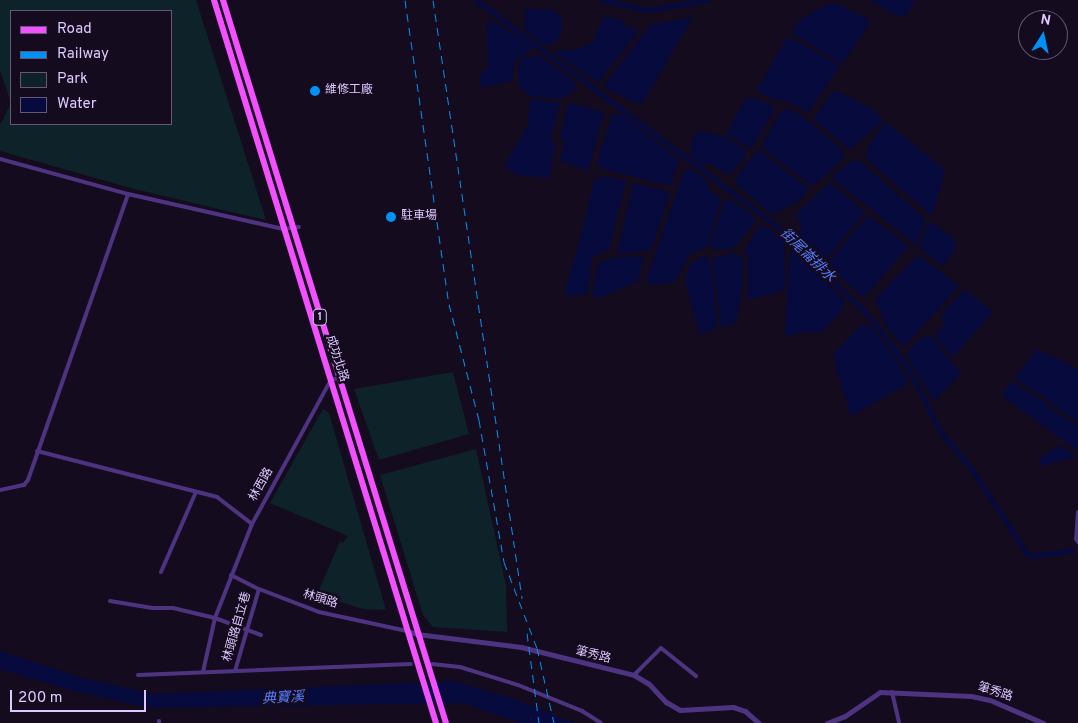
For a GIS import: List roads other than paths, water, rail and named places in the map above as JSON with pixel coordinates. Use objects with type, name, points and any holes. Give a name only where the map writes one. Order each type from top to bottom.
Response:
[{"type":"main road","name":"成功北路","points":[[214,0],[283,230],[436,723]]},
{"type":"main road","name":"成功北路","points":[[223,0],[342,377],[417,634],[430,665]]},
{"type":"main road","name":"1","points":[[430,665],[446,723]]},
{"type":"street","points":[[0,159],[128,194],[283,230],[296,228]]},
{"type":"street","points":[[0,490],[24,485],[128,194]]},
{"type":"street","points":[[331,380],[342,377]]},
{"type":"street","name":"林西路","points":[[203,672],[215,618],[252,524],[331,380]]},
{"type":"street","points":[[37,451],[217,497],[252,524]]},
{"type":"street","points":[[161,572],[196,492]]},
{"type":"street","points":[[1078,512],[1076,539],[1078,542]]},
{"type":"street","name":"林頭路","points":[[231,575],[259,589],[319,612],[407,630]]},
{"type":"street","name":"林頭路自立巷","points":[[235,671],[259,589]]},
{"type":"street","points":[[110,600],[152,608],[173,608],[215,618],[261,635]]},
{"type":"street","name":"筆秀路","points":[[407,630],[417,634],[521,647],[634,675],[649,684],[666,702],[680,710],[733,707],[745,711],[759,723]]},
{"type":"street","points":[[634,675],[662,648],[696,676]]},
{"type":"street","points":[[138,676],[411,664]]},
{"type":"street","points":[[430,665],[460,667],[518,685],[582,711],[601,723]]},
{"type":"street","name":"筆秀路","points":[[828,723],[845,716],[880,692],[971,696],[997,703],[1043,723]]},
{"type":"street","points":[[892,692],[899,723]]},
{"type":"water","points":[[869,0],[915,0],[906,15],[900,17]]},
{"type":"water","points":[[828,4],[838,4],[868,19],[870,23],[842,64],[791,33],[800,20]]},
{"type":"water","points":[[526,8],[556,11],[562,20],[562,25],[561,34],[556,42],[544,46],[524,28]]},
{"type":"water","points":[[603,17],[620,19],[626,26],[636,29],[637,33],[598,83],[555,53],[557,50],[575,50],[593,42]]},
{"type":"water","points":[[693,17],[642,104],[603,87],[650,25]]},
{"type":"water","points":[[487,21],[496,23],[533,46],[528,53],[515,59],[512,81],[481,88],[480,74],[488,67]]},
{"type":"water","points":[[787,38],[791,38],[837,64],[839,68],[808,113],[789,102],[772,99],[758,92],[757,89]]},
{"type":"water","points":[[540,56],[575,82],[574,91],[560,99],[530,96],[518,85],[518,68],[521,58]]},
{"type":"water","points":[[837,91],[874,110],[883,121],[850,150],[813,119],[831,93]]},
{"type":"water","points":[[750,97],[771,104],[774,110],[753,146],[749,148],[726,134],[746,98]]},
{"type":"water","points":[[530,100],[560,103],[551,137],[555,146],[549,178],[517,175],[504,166],[528,125]]},
{"type":"water","points":[[568,103],[604,112],[588,171],[560,161],[564,142],[560,138]]},
{"type":"water","points":[[787,108],[799,114],[833,141],[844,153],[842,160],[813,186],[763,149],[761,145],[780,113]]},
{"type":"water","points":[[622,114],[679,160],[670,186],[600,168],[597,161],[612,115]]},
{"type":"water","points":[[885,122],[945,170],[932,216],[866,159],[868,146]]},
{"type":"water","points":[[700,131],[726,137],[746,151],[746,156],[729,175],[708,163],[703,166],[690,155],[693,137]]},
{"type":"water","points":[[758,150],[809,188],[800,200],[772,215],[736,184],[735,180]]},
{"type":"water","points":[[853,160],[861,162],[926,219],[916,245],[834,180],[833,176],[835,173]]},
{"type":"water","points":[[687,169],[691,169],[707,181],[709,190],[721,199],[707,247],[690,254],[675,281],[667,284],[652,285],[646,281],[683,173]]},
{"type":"water","points":[[605,176],[626,181],[609,249],[592,257],[588,293],[568,297],[565,290],[581,236],[594,180]]},
{"type":"water","points":[[830,182],[865,212],[826,260],[797,234],[801,229],[801,223],[795,215]]},
{"type":"water","points":[[633,183],[670,192],[651,250],[617,254]]},
{"type":"water","points":[[725,199],[734,201],[754,217],[754,223],[731,249],[716,250],[709,246]]},
{"type":"water","points":[[868,215],[909,246],[864,298],[834,272],[829,262]]},
{"type":"water","points":[[931,222],[955,240],[955,251],[942,266],[919,247],[928,223]]},
{"type":"water","points":[[765,226],[784,241],[785,281],[782,291],[750,300],[748,297],[748,258],[745,249],[759,227]]},
{"type":"water","points":[[792,249],[845,300],[841,312],[821,333],[809,332],[785,336],[789,252]]},
{"type":"water","points":[[735,253],[744,260],[741,296],[736,323],[721,327],[712,258]]},
{"type":"water","points":[[918,255],[959,286],[904,347],[886,326],[875,299]]},
{"type":"water","points":[[644,256],[638,281],[600,298],[592,296],[598,263],[612,258]]},
{"type":"water","points":[[705,256],[708,258],[712,272],[717,327],[700,335],[685,281],[690,264]]},
{"type":"water","points":[[963,291],[966,291],[993,312],[953,357],[935,337],[945,322],[941,317],[942,314]]},
{"type":"water","points":[[862,324],[872,327],[895,357],[909,383],[851,416],[836,368],[834,353]]},
{"type":"water","points":[[925,336],[931,337],[961,373],[934,401],[906,354],[915,343]]},
{"type":"water","points":[[1037,349],[1078,369],[1078,421],[1052,406],[1050,401],[1016,380],[1015,377]]},
{"type":"water","points":[[1011,382],[1047,403],[1049,408],[1078,425],[1078,451],[1003,397],[1003,392]]},
{"type":"water","points":[[1060,445],[1076,457],[1041,466],[1038,459]]},
{"type":"water","name":"典寶溪","points":[[0,651],[83,678],[152,694],[453,681],[514,699],[574,723],[520,723],[463,703],[149,708],[73,691],[0,669]]},
{"type":"waterway","name":"街尾崙排水","points":[[476,0],[772,222],[863,310],[882,332],[908,368],[940,431],[972,470],[1027,554],[1031,556],[1072,550]]},
{"type":"waterway","points":[[602,0],[647,10],[707,0]]},
{"type":"railway","points":[[405,0],[449,304],[479,420],[504,562],[537,648],[554,723]]},
{"type":"railway","points":[[433,0],[522,598]]},
{"type":"railway","points":[[527,633],[539,723]]},
{"type":"place","name":"維修工廠","points":[[315,91]]},
{"type":"place","name":"駐車場","points":[[391,217]]}]
